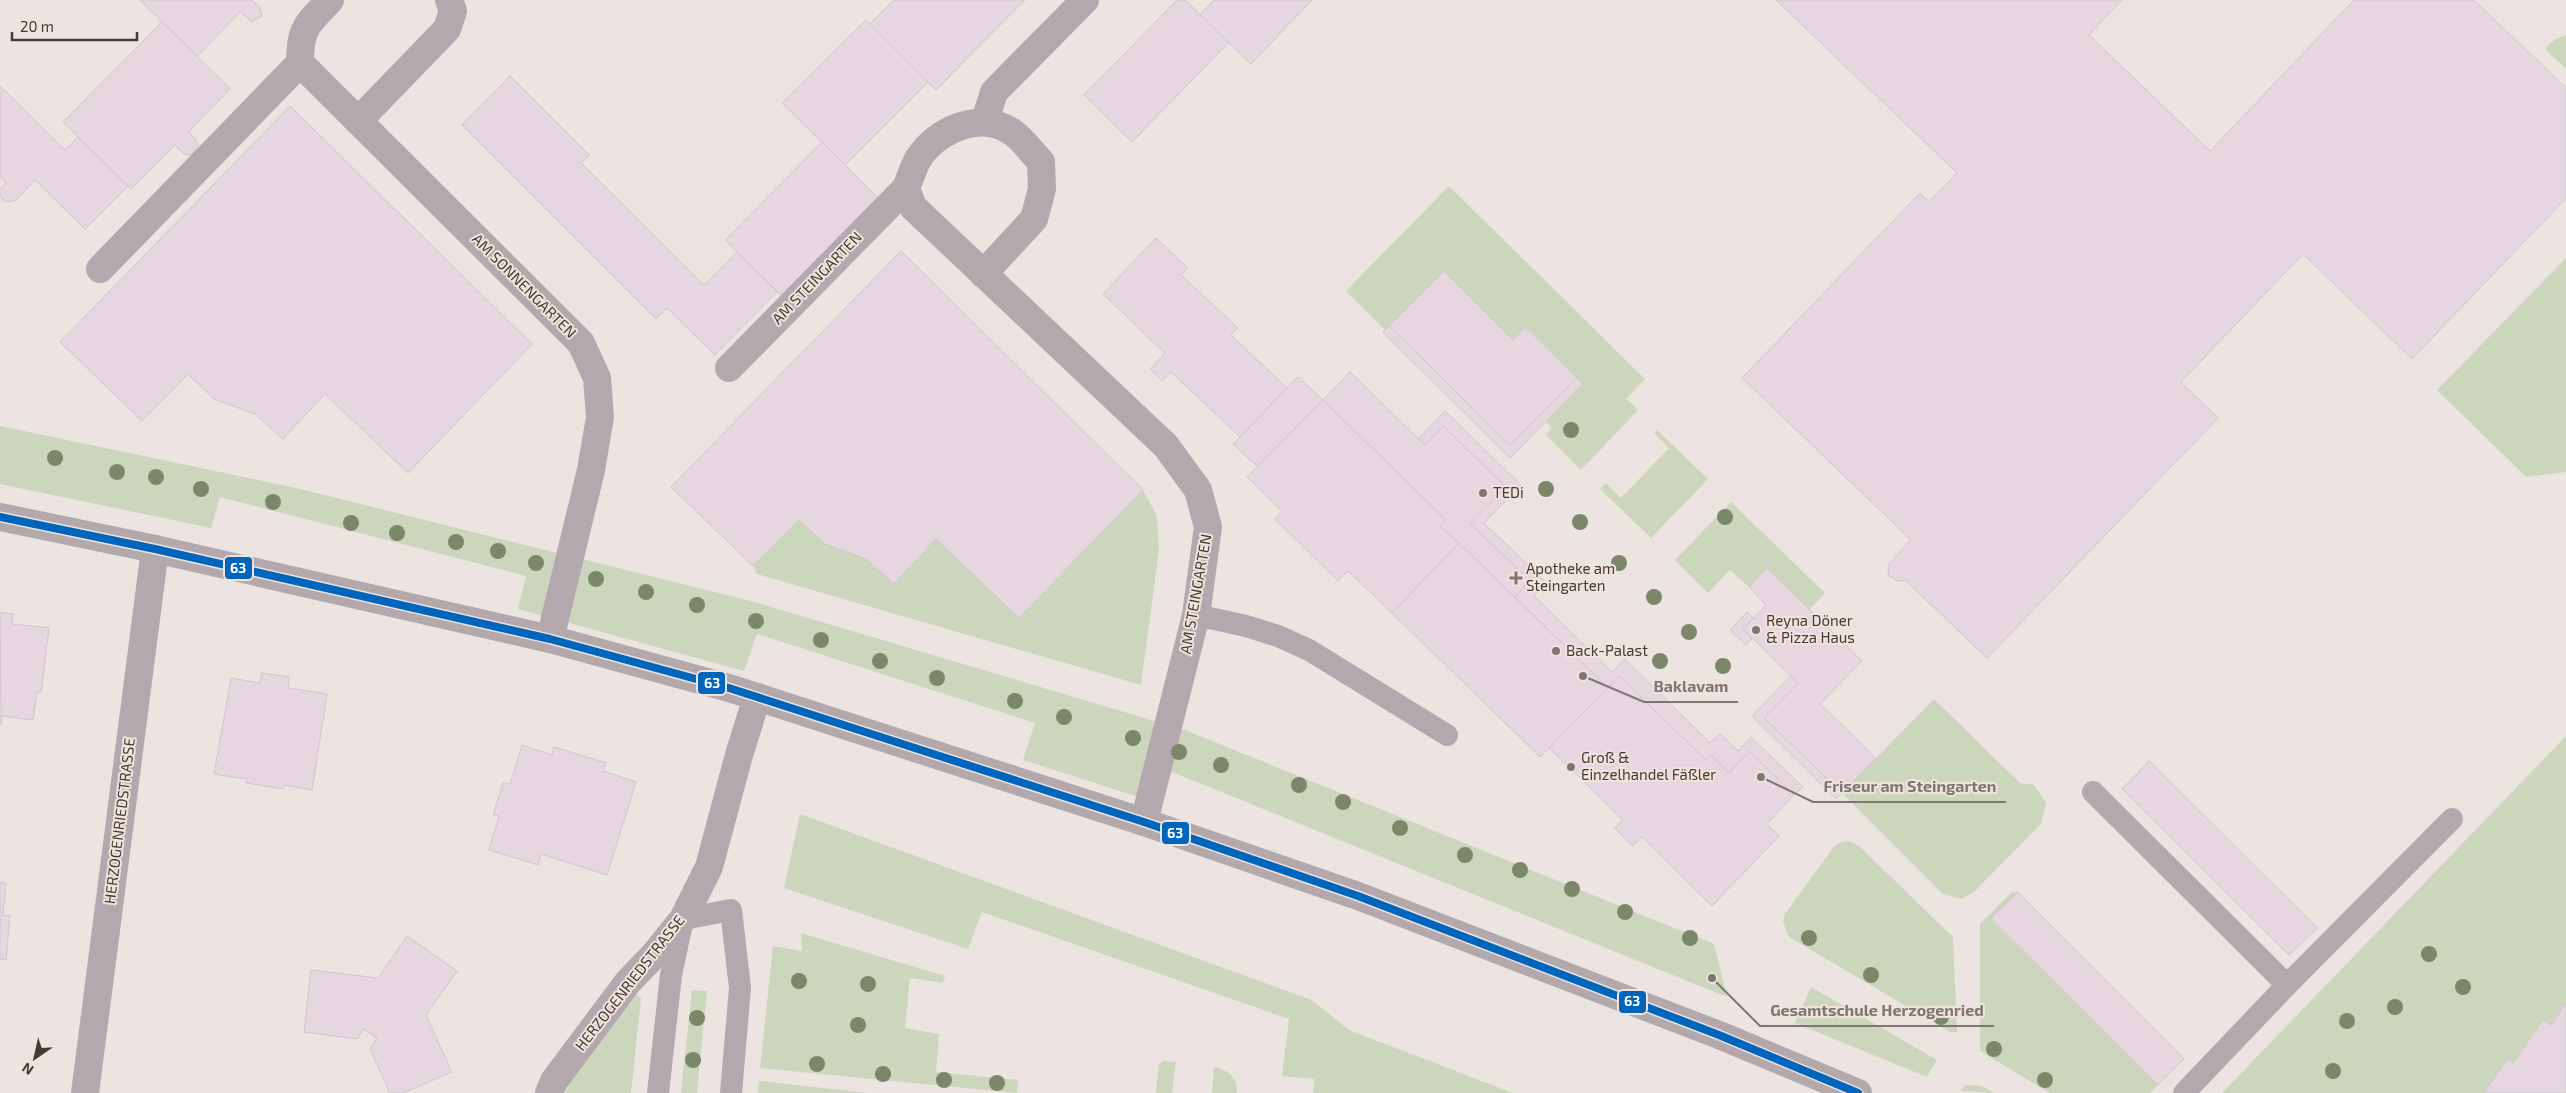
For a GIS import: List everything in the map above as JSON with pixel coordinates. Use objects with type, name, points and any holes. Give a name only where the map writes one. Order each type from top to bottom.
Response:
[{"type":"street","points":[[100,270],[300,63],[300,39],[309,22],[330,0]]},
{"type":"street","points":[[358,121],[448,29],[453,10],[449,0]]},
{"type":"street","points":[[983,274],[1034,219],[1042,189],[1041,162],[1011,131],[985,121],[994,92],[1085,0]]},
{"type":"street","name":"AM SONNENGARTEN","points":[[300,63],[582,343],[596,378],[600,417],[591,470],[550,639]]},
{"type":"street","name":"AM STEINGARTEN","points":[[728,368],[906,188],[918,159],[942,134],[957,127],[985,121]]},
{"type":"street","name":"AM STEINGARTEN","points":[[906,188],[913,207],[1166,446],[1198,490],[1208,527],[1196,615],[1144,822]]},
{"type":"street","points":[[0,517],[155,549],[550,639],[757,697],[1144,822],[1358,896],[1718,1034],[1822,1086],[1858,1093]]},
{"type":"street","name":"HERZOGENRIEDSTRASSE","points":[[85,1093],[155,549]]},
{"type":"street","name":"HERZOGENRIEDSTRASSE","points":[[549,1093],[554,1081],[628,982],[654,955],[683,919],[709,867],[739,755],[757,697]]},
{"type":"lane","points":[[1196,615],[1246,626],[1278,636],[1309,650],[1448,736]]},
{"type":"lane","points":[[2092,792],[2287,985]]},
{"type":"lane","points":[[2184,1093],[2287,985],[2452,819]]},
{"type":"lane","points":[[658,1093],[671,976],[683,919],[731,910],[740,988],[731,1093]]},
{"type":"green space","points":[[2566,35],[2566,69],[2545,49],[2554,40]]},
{"type":"green space","points":[[1449,186],[1645,379],[1626,399],[1638,410],[1581,470],[1546,435],[1552,428],[1539,416],[1577,378],[1526,327],[1513,340],[1444,271],[1385,330],[1346,291]]},
{"type":"green space","points":[[2566,258],[2566,472],[2526,477],[2437,390]]},
{"type":"green space","points":[[0,426],[296,488],[751,601],[1185,730],[1714,944],[1727,997],[1172,772],[1157,803],[1023,760],[1035,723],[757,634],[744,671],[518,609],[526,576],[220,497],[211,528],[0,484]]},
{"type":"green space","points":[[1657,430],[1708,479],[1651,538],[1600,489],[1606,483],[1621,498],[1669,448],[1654,433]]},
{"type":"green space","points":[[1143,490],[1157,516],[1159,550],[1141,685],[757,574],[753,566],[799,520],[866,559],[894,584],[936,539],[1019,618]]},
{"type":"green space","points":[[1731,502],[1825,593],[1809,610],[1767,569],[1749,587],[1730,570],[1708,593],[1675,560]]},
{"type":"green space","points":[[1934,699],[2020,783],[2034,785],[2046,803],[2041,824],[1975,891],[1962,899],[1943,894],[1842,793]]},
{"type":"green space","points":[[2566,736],[2566,1003],[2551,1025],[2543,1020],[2513,1063],[2509,1059],[2484,1093],[2222,1093]]},
{"type":"green space","points":[[800,814],[1312,1000],[1349,1030],[1513,1093],[1313,1093],[1314,1079],[1282,1076],[1289,1019],[982,912],[968,949],[784,888]]},
{"type":"green space","points":[[1850,841],[1859,846],[1953,937],[1957,1032],[1950,1032],[1789,937],[1783,921],[1785,914],[1833,848],[1841,842]]},
{"type":"green space","points":[[2018,892],[1991,919],[2158,1085],[2150,1093],[2050,1093],[1980,1051],[1980,924],[2011,893]]},
{"type":"green space","points":[[801,933],[945,976],[943,983],[910,978],[905,1028],[939,1034],[936,1072],[1018,1080],[1017,1093],[760,1068],[773,946],[802,951]]},
{"type":"green space","points":[[1811,987],[1937,1060],[1927,1077],[1795,1023]]},
{"type":"green space","points":[[692,990],[707,991],[697,1093],[681,1093]]},
{"type":"green space","points":[[635,993],[641,998],[631,1093],[566,1093],[573,1071]]},
{"type":"green space","points":[[1164,1061],[1176,1062],[1172,1093],[1156,1093],[1159,1064]]},
{"type":"green space","points":[[1214,1067],[1224,1070],[1231,1075],[1236,1083],[1237,1093],[1212,1093]]},
{"type":"green space","points":[[759,1081],[868,1093],[758,1093]]},
{"type":"green space","points":[[1965,1085],[1982,1086],[1994,1093],[1960,1091]]},
{"type":"building","points":[[140,0],[252,0],[260,8],[262,16],[252,22],[240,12],[197,56]]},
{"type":"building","points":[[894,0],[1025,0],[936,90],[870,24]]},
{"type":"building","points":[[1177,0],[1185,0],[1229,42],[1132,142],[1084,95]]},
{"type":"building","points":[[1214,0],[1312,0],[1251,64],[1200,15]]},
{"type":"building","points":[[1776,0],[2122,0],[2089,35],[2210,151],[2354,0],[2474,0],[2566,88],[2566,198],[2412,359],[2303,254],[2181,382],[2218,418],[1987,658],[1905,580],[1898,581],[1888,575],[1889,564],[1911,540],[1742,378],[1920,193],[1929,202],[1957,173]]},
{"type":"building","points":[[866,20],[928,82],[845,165],[782,103]]},
{"type":"building","points":[[162,22],[230,89],[189,131],[199,145],[192,155],[184,154],[175,145],[131,189],[63,122]]},
{"type":"building","points":[[510,76],[589,155],[581,163],[704,285],[737,252],[777,292],[715,355],[667,308],[656,319],[462,125]]},
{"type":"building","points":[[0,86],[65,150],[78,137],[128,186],[85,229],[35,180],[16,200],[6,202],[0,197],[0,190],[6,182],[0,177]]},
{"type":"building","points":[[290,106],[532,344],[408,473],[325,394],[283,439],[255,414],[214,399],[188,374],[142,421],[60,342]]},
{"type":"building","points":[[822,142],[880,200],[783,297],[725,240]]},
{"type":"building","points":[[1156,238],[1188,268],[1181,275],[1238,328],[1231,335],[1287,388],[1240,437],[1171,372],[1162,381],[1150,369],[1165,353],[1103,294]]},
{"type":"building","points":[[901,251],[1143,490],[1019,618],[936,539],[894,584],[866,559],[825,544],[799,520],[753,566],[671,487]]},
{"type":"building","points":[[1444,271],[1513,340],[1525,327],[1577,378],[1510,445],[1389,326]]},
{"type":"building","points":[[1389,326],[1510,445],[1577,378],[1583,384],[1510,458],[1383,332]]},
{"type":"building","points":[[1350,372],[1425,445],[1443,426],[1506,487],[1470,523],[1530,581],[1515,597],[1440,526],[1446,520],[1323,400]]},
{"type":"building","points":[[1298,377],[1323,400],[1258,467],[1233,444]]},
{"type":"building","points":[[1323,400],[1446,520],[1440,526],[1459,543],[1392,613],[1348,571],[1338,581],[1275,519],[1282,511],[1247,477]]},
{"type":"building","points":[[1445,411],[1521,485],[1484,523],[1547,583],[1534,596],[1612,672],[1625,659],[1710,743],[1720,733],[1738,751],[1751,737],[1803,787],[1794,795],[1749,751],[1729,773],[1711,755],[1706,760],[1619,676],[1608,688],[1515,597],[1530,581],[1470,523],[1506,487],[1443,426],[1425,445],[1419,438]]},
{"type":"building","points":[[1459,543],[1608,688],[1540,757],[1392,613]]},
{"type":"building","points":[[1767,568],[1862,661],[1820,704],[1876,758],[1842,793],[1764,718],[1798,683],[1743,629],[1766,605],[1749,587]]},
{"type":"building","points":[[0,612],[13,614],[12,624],[49,628],[41,692],[37,692],[33,720],[2,716],[1,725]]},
{"type":"building","points":[[1747,612],[1753,618],[1743,629],[1752,639],[1746,645],[1730,630]]},
{"type":"building","points":[[262,673],[289,677],[288,688],[327,694],[312,790],[284,785],[283,789],[246,783],[246,779],[214,774],[231,678],[260,683]]},
{"type":"building","points":[[1619,676],[1706,760],[1711,755],[1729,773],[1749,751],[1794,795],[1767,824],[1779,836],[1712,906],[1642,837],[1633,846],[1624,838],[1615,828],[1623,820],[1549,748]]},
{"type":"building","points":[[1791,676],[1798,683],[1764,718],[1842,793],[1836,799],[1752,716]]},
{"type":"building","points":[[522,745],[552,755],[554,747],[606,763],[603,771],[636,782],[607,875],[541,854],[538,865],[489,850],[499,816],[493,815],[503,783],[510,784]]},
{"type":"building","points":[[2149,761],[2317,928],[2289,955],[2122,789]]},
{"type":"building","points":[[0,882],[6,883],[3,915],[10,916],[6,960],[0,959]]},
{"type":"building","points":[[2018,892],[2184,1059],[2158,1085],[1991,918]]},
{"type":"building","points":[[407,936],[457,971],[426,1015],[452,1072],[403,1093],[390,1093],[370,1049],[377,1038],[364,1029],[357,1039],[304,1032],[311,970],[378,978]]},
{"type":"building","points":[[2566,1003],[2566,1093],[2484,1093],[2508,1058],[2513,1063],[2543,1020],[2551,1025]]},
{"type":"transit line","name":"63","points":[[0,517],[155,549],[550,639],[729,688],[1144,822],[1358,896],[1719,1035],[1858,1093]]},
{"type":"place","name":"TEDi","points":[[1483,493]]},
{"type":"place","name":"Apotheke am Steingarten","points":[[1516,578]]},
{"type":"place","name":"Reyna Döner & Pizza Haus","points":[[1756,630]]},
{"type":"place","name":"Back-Palast","points":[[1556,651]]},
{"type":"place","name":"Baklavam","points":[[1583,676]]},
{"type":"place","name":"Groß & Einzelhandel Fäßler","points":[[1571,767]]},
{"type":"place","name":"Friseur am Steingarten","points":[[1761,777]]},
{"type":"place","name":"Gesamtschule Herzogenried","points":[[1712,978]]}]
